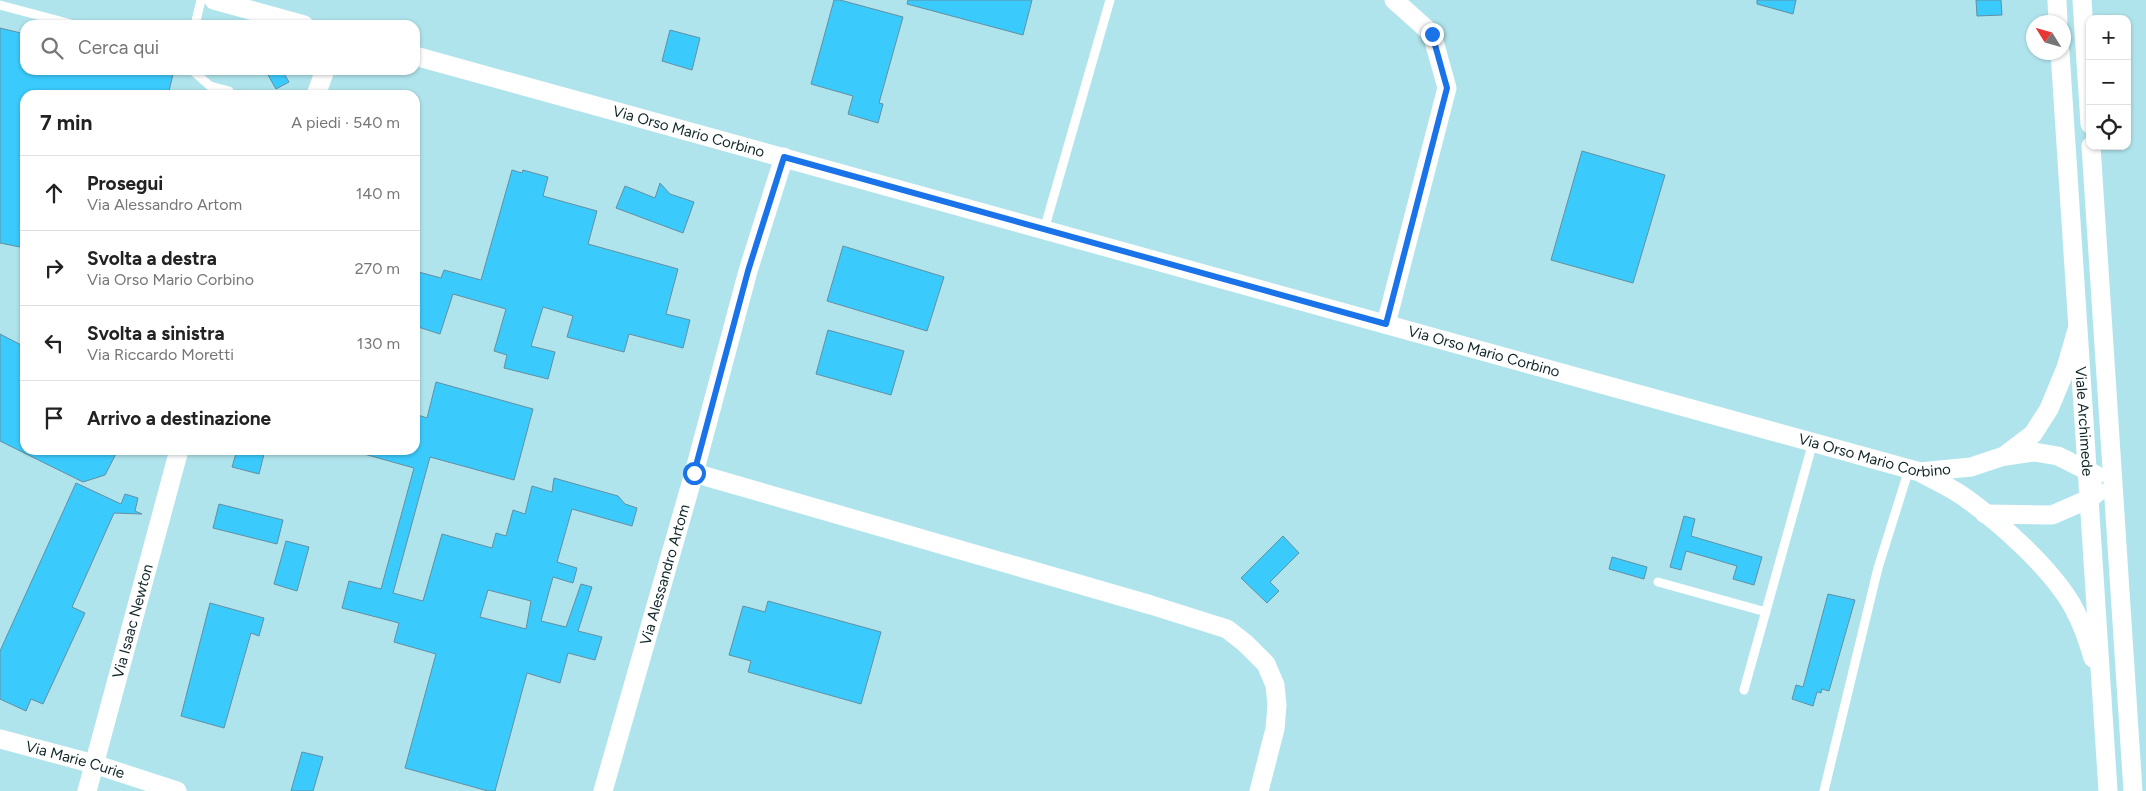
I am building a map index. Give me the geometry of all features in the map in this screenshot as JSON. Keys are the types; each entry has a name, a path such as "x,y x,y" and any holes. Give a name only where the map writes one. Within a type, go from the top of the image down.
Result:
{"street":[{"path":"214,0 286,20"},
{"path":"1386,324 1447,88 1432,34 1394,0"},
{"path":"2057,0 2058,15"},
{"path":"2082,0 2089,105"},
{"name":"Via Orso Mario Corbino","path":"420,57 1914,471 1972,467 2004,456 2033,434 2048,409 2066,368 2077,330"},
{"name":"Viale Archimede","path":"2060,60 2108,791"},
{"path":"318,90 324,75"},
{"name":"Viale Archimede","path":"2091,150 2133,791"},
{"name":"Via Alessandro Artom","path":"603,791 694,473 748,271 784,157"},
{"path":"2004,456 2034,452 2058,456 2087,472 2113,482"},
{"name":"Via Isaac Newton","path":"87,791 178,455"},
{"path":"1914,471 1966,498 2046,570 2071,604 2088,641 2102,690"},
{"path":"694,473 1151,605 1227,629 1266,664 1275,685 1277,705 1275,729 1259,791"},
{"path":"1985,514 2052,515 2089,499 2113,482"},
{"name":"Via Marie Curie","path":"0,739 94,764 177,791"}],"lane":[{"path":"195,20 201,0"},
{"path":"1044,230 1110,0"},
{"path":"0,5 56,20"},
{"path":"198,75 210,86 225,90"},
{"path":"1744,690 1813,442"},
{"path":"1824,791 1878,568 1914,471"},
{"path":"1658,582 1766,612"}],"building":[{"path":"834,0 903,17 879,103 883,104 878,123 848,114 853,96 811,84"},
{"path":"908,0 1032,0 1023,35 907,4"},
{"path":"1757,0 1796,0 1793,14 1757,4"},
{"path":"1976,0 2001,0 2002,15 1977,16"},
{"path":"0,28 20,33 20,75 173,75 169,90 20,90 20,247 0,243"},
{"path":"670,30 700,38 692,70 662,61"},
{"path":"268,75 285,75 289,82 276,89"},
{"path":"1582,151 1665,175 1633,283 1551,260"},
{"path":"512,170 522,173 523,170 548,177 543,196 597,211 588,244 678,269 666,314 690,320 683,348 629,334 624,352 567,337 573,316 543,307 531,346 555,352 548,379 504,368 507,355 494,351 506,309 453,294 440,334 420,328 420,272 441,278 444,270 481,280"},
{"path":"660,183 670,194 694,202 683,233 616,208 625,186 655,198"},
{"path":"843,246 944,277 927,331 827,301"},
{"path":"828,330 904,351 891,395 816,374"},
{"path":"0,334 20,344 20,451 0,441"},
{"path":"436,382 533,409 514,480 430,457 393,593 423,601 442,534 492,548 496,533 506,536 513,510 525,514 532,486 552,492 554,478 618,496 625,504 637,508 632,526 572,509 557,562 577,568 573,583 553,577 541,621 566,627 581,584 592,587 578,631 602,637 595,660 568,653 560,683 527,673 495,791 488,791 405,768 436,654 394,642 399,623 342,608 349,581 381,589 414,468 368,455 420,455 420,416 427,418","holes":["488,590 531,601 526,629 480,617"]},
{"path":"28,455 115,455 105,475 83,482"},
{"path":"236,455 264,455 259,474 232,467"},
{"path":"76,483 121,504 125,494 138,498 135,511 142,514 114,513 72,607 85,613 43,704 31,699 26,711 0,699 0,651"},
{"path":"219,504 283,520 277,544 213,528"},
{"path":"1684,516 1695,519 1691,536 1762,557 1754,585 1733,579 1737,566 1686,551 1681,570 1670,567"},
{"path":"1283,536 1299,553 1270,582 1279,591 1267,603 1241,578"},
{"path":"286,541 309,547 297,591 274,584"},
{"path":"1612,557 1647,567 1644,579 1609,569"},
{"path":"1828,594 1855,600 1829,691 1822,689 1821,693 1817,692 1813,706 1792,699 1796,685 1803,687"},
{"path":"768,601 881,632 861,704 748,672 751,661 729,655 743,606 765,612"},
{"path":"210,603 264,618 259,636 251,633 224,728 181,716"},
{"path":"302,752 323,757 313,791 291,791"}],"route":[{"path":"694,473 748,271 784,157 1386,324 1447,88 1432,34"}]}
